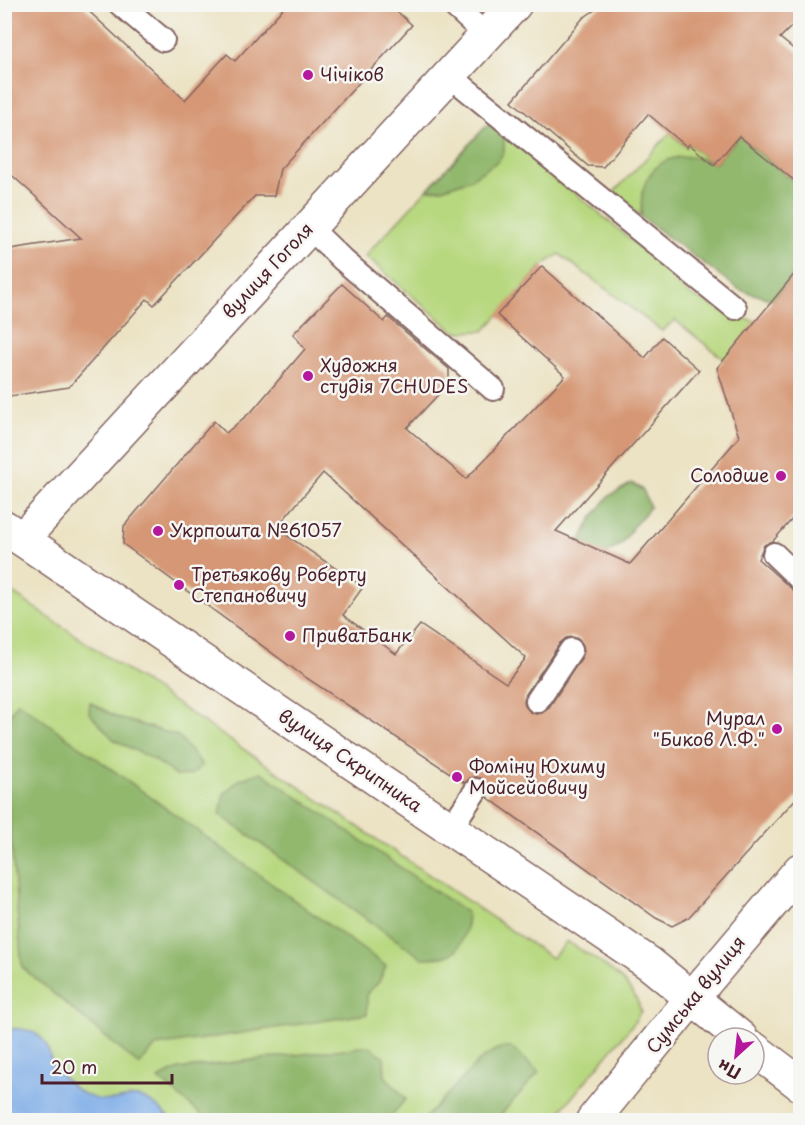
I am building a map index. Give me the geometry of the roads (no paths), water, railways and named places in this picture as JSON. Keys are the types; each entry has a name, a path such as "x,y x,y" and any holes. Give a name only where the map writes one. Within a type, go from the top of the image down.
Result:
{"street":[{"name":"вулиця Гоголя","path":"13,533 309,226 514,4"},
{"name":"вулиця Скрипника","path":"13,533 650,964 726,1026"},
{"name":"Сумська вулиця","path":"593,1120 692,998 801,870"},
{"path":"766,1058 801,1084"}],"lane":[{"path":"120,4 163,40"},
{"path":"452,4 486,34"},
{"path":"449,75 735,308"},
{"path":"309,226 344,260 493,389"},
{"path":"774,554 801,579"},
{"path":"537,701 571,651"},
{"path":"450,829 476,790"}],"water":[{"path":"5,1030 25,1030 39,1036 46,1044 51,1059 60,1073 80,1092 105,1100 143,1098 171,1120 18,1120 5,1112"}],"place":[{"name":"Чічіков","path":"308,75"},
{"name":"Художня студія 7CHUDES","path":"308,376"},
{"name":"Солодше","path":"781,476"},
{"name":"Укрпошта №61057","path":"158,531"},
{"name":"Третьякову Роберту Степановичу","path":"179,585"},
{"name":"ПриватБанк","path":"290,636"},
{"name":"Мурал \"Биков Л.Ф.\"","path":"777,729"},
{"name":"Фоміну Юхиму Мойсейовичу","path":"457,777"}]}
